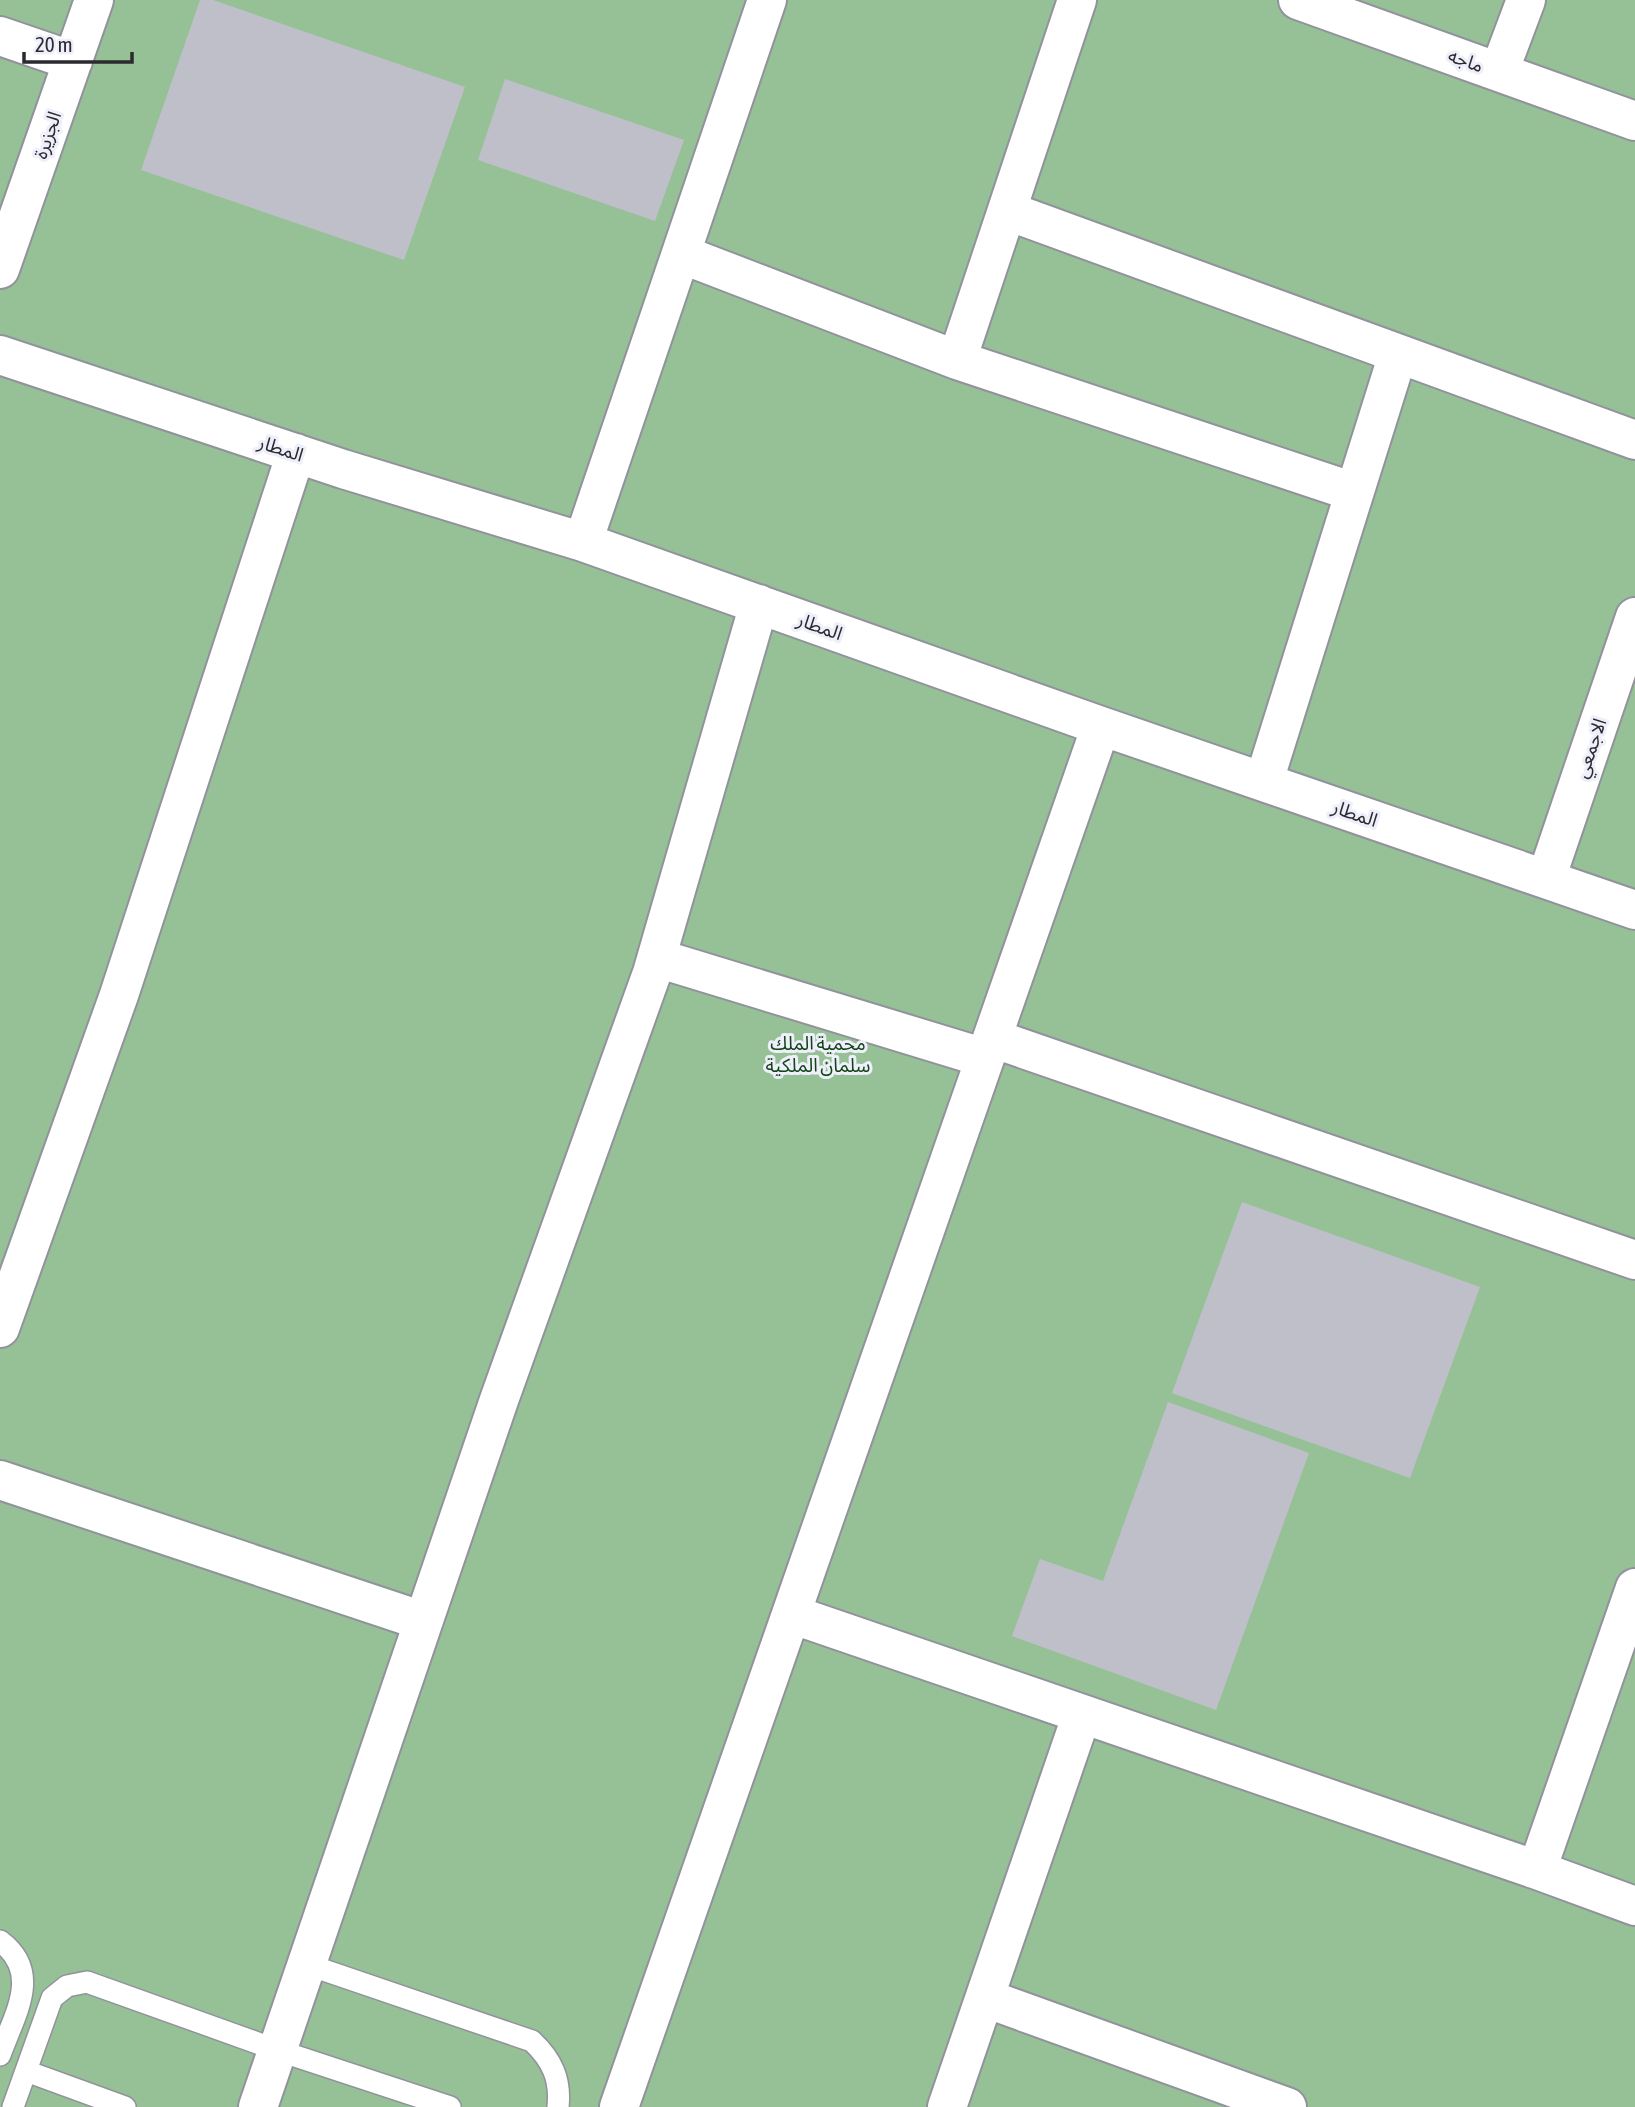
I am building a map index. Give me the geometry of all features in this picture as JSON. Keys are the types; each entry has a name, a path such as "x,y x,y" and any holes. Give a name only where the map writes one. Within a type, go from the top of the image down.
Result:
{"street":[{"name":"الجزيرة","path":"0,269 94,0"},
{"path":"583,542 767,0"},
{"path":"957,360 1077,0"},
{"name":"ماجه","path":"1298,0 1635,121"},
{"path":"1499,72 1526,0"},
{"path":"0,36 73,61"},
{"path":"1007,211 1635,440"},
{"path":"681,254 957,360 1354,492"},
{"path":"1264,781 1398,354"},
{"name":"المطار","path":"0,355 296,453 583,542 1101,726 1635,910"},
{"path":"0,1328 119,995 296,453"},
{"path":"258,2107 423,1621 657,958 759,604"},
{"name":"الاجمعي","path":"1546,879 1635,617"},
{"path":"619,2107 1101,726"},
{"path":"657,958 989,1048 1635,1260"},
{"path":"0,1480 423,1621"},
{"path":"1536,1870 1635,1588"},
{"path":"791,1614 1635,1906"},
{"path":"947,2107 1082,1714"},
{"path":"985,1998 1287,2107"}],"lane":[{"path":"0,1941 18,1958 24,1981 23,1993 0,2055"},
{"path":"306,1964 532,2041 553,2065 559,2086 558,2107"},
{"path":"13,2107 52,1998 59,1991 77,1982 97,1984 277,2050 450,2107"},
{"path":"26,2071 125,2107"}],"green space":[{"name":"محمية الملك سلمان الملكية","path":"0,0 1635,0 1635,2107 0,2107"}],"building":[{"path":"200,0 213,0 465,87 404,260 141,170"},
{"path":"505,79 684,140 655,221 478,160"},
{"path":"1242,1202 1480,1287 1410,1478 1172,1393"},
{"path":"1168,1402 1309,1453 1216,1710 1012,1636 1040,1559 1103,1581"}]}
